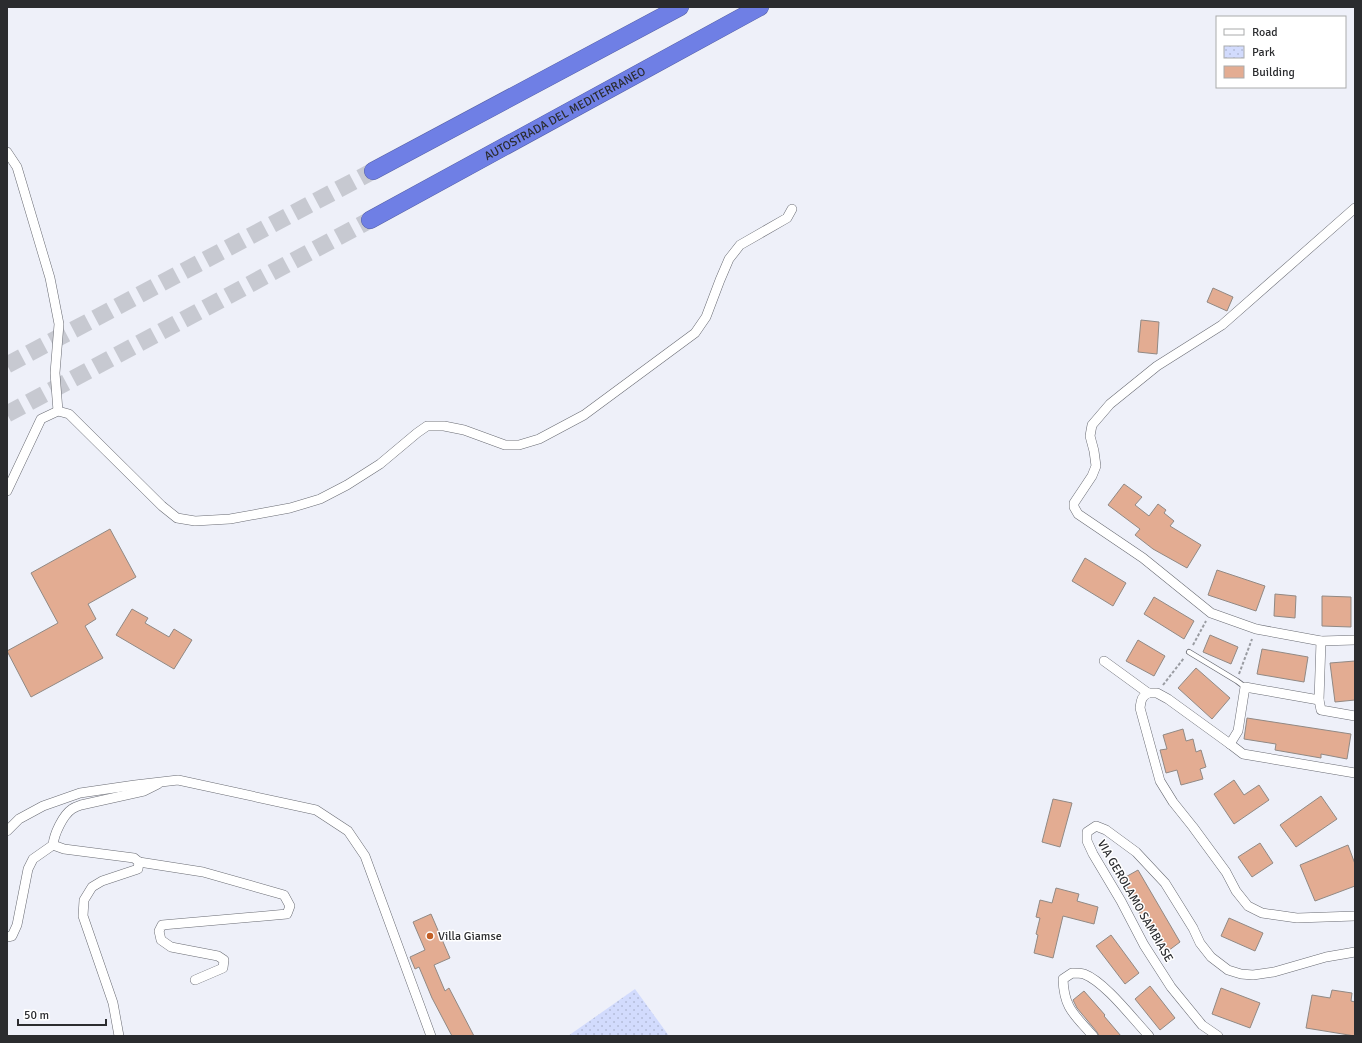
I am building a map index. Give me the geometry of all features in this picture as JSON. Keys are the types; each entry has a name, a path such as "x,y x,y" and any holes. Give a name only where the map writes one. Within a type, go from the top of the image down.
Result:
{"highway":[{"path":"460,125 496,95 660,7"},
{"path":"373,171 680,7"},
{"name":"AUTOSTRADA DEL MEDITERRANEO","path":"370,220 760,7"}],"street":[{"path":"7,152 17,166 50,278 59,324 55,373 58,410"},
{"path":"1355,208 1222,324 1157,366 1110,404 1092,425 1090,436 1096,466 1092,476 1074,502 1074,507 1078,514 1143,558 1211,613 1256,629 1321,641 1355,640"},
{"path":"7,491 41,419 58,410 69,414 176,518 195,521 230,519 290,508 320,498 347,485 380,464 417,433 428,426 444,426 464,430 505,445 519,445 539,439 584,415 695,333 706,317 729,260 740,245 787,218 792,209"},
{"path":"1321,641 1319,700 1321,710 1355,716"},
{"path":"1104,661 1148,693"},
{"path":"1230,744 1238,731 1245,687 1319,700"},
{"path":"1355,773 1244,754 1168,699 1157,693 1148,693 1143,696 1141,701 1140,708 1160,782 1173,802 1226,872 1236,891 1248,906 1262,913 1297,918 1355,916"},
{"path":"7,831 19,819 43,806 80,793 178,780 316,810 348,831 365,856 431,1036"},
{"path":"7,937 12,936 17,924 28,869 34,859 53,845 54,838 61,823 71,809 81,805 144,791 165,781"},
{"name":"VIA GEROLAMO SAMBIASE","path":"1218,1036 1202,1025 1171,987 1144,945 1087,841 1087,832 1096,826 1106,830 1136,852 1166,883 1193,928 1200,943 1211,957 1228,970 1240,974 1253,975 1274,972 1326,957 1355,952"},
{"path":"53,845 64,849 134,858 139,862 203,872 284,895 290,906 287,914 162,925 159,931 161,940 171,948 218,956 224,960 223,968 195,980"},
{"path":"119,1036 112,1004 83,916 84,900 92,888 97,884 138,869 139,862"},
{"path":"1093,1036 1068,1008 1063,993 1063,979 1072,973 1083,974 1096,980 1149,1036"}],"lane":[{"path":"1189,652 1245,687"}],"path":[{"path":"1237,681 1256,629"}],"green space":[{"path":"635,989 669,1036 568,1036"}],"building":[{"path":"1213,288 1233,297 1227,311 1207,302"},
{"path":"1141,320 1159,322 1157,354 1138,352"},
{"path":"1124,484 1142,497 1135,505 1149,516 1158,504 1166,510 1164,513 1174,521 1170,526 1201,545 1187,568 1153,549 1135,535 1140,529 1108,505"},
{"path":"110,529 136,577 88,604 96,619 85,626 103,658 31,697 7,651 58,623 31,573"},
{"path":"1085,558 1126,583 1113,606 1072,581"},
{"path":"1217,570 1265,586 1256,611 1208,595"},
{"path":"1275,594 1296,596 1295,618 1274,616"},
{"path":"1322,596 1351,597 1351,627 1322,626"},
{"path":"1154,597 1194,621 1184,639 1144,614"},
{"path":"132,609 148,618 145,623 169,637 174,629 192,640 174,669 116,635"},
{"path":"1210,635 1238,647 1231,664 1203,652"},
{"path":"1138,640 1165,656 1154,676 1126,661"},
{"path":"1262,649 1308,657 1304,682 1257,674"},
{"path":"1355,661 1355,700 1335,702 1330,663"},
{"path":"1196,668 1230,698 1212,719 1178,688"},
{"path":"1247,718 1351,734 1347,759 1321,754 1321,758 1275,750 1276,744 1244,739"},
{"path":"1183,729 1186,741 1193,739 1196,752 1201,750 1206,767 1200,769 1203,779 1181,785 1177,770 1166,773 1160,750 1167,749 1163,735"},
{"path":"1234,780 1244,795 1259,785 1269,800 1234,824 1214,794"},
{"path":"1321,796 1337,819 1296,847 1280,825"},
{"path":"1053,799 1072,803 1060,847 1042,842"},
{"path":"1260,843 1273,863 1252,877 1238,857"},
{"path":"1348,845 1355,864 1355,886 1315,901 1300,865"},
{"path":"1138,870 1180,942 1164,954 1139,913 1142,911 1122,879"},
{"path":"1056,888 1079,894 1077,901 1098,907 1094,924 1063,916 1053,958 1034,953 1038,935 1036,934 1040,918 1036,917 1040,900 1052,903"},
{"path":"431,914 450,958 434,965 445,991 449,988 474,1036 452,1036 432,998 419,967 415,969 410,957 425,950 413,922"},
{"path":"1229,918 1263,933 1255,951 1221,936"},
{"path":"1111,935 1139,973 1125,984 1096,946"},
{"path":"1150,986 1175,1018 1160,1030 1135,999"},
{"path":"1221,988 1260,1003 1250,1028 1212,1014"},
{"path":"1332,990 1352,993 1351,1001 1355,1002 1355,1036 1306,1028 1312,995 1330,998"},
{"path":"1084,991 1121,1036 1099,1036 1077,1008 1073,1000"}],"tunnel":[{"path":"7,365 373,171"},
{"path":"7,414 370,220"}],"place":[{"name":"Villa Giamse","path":"430,936"}]}
